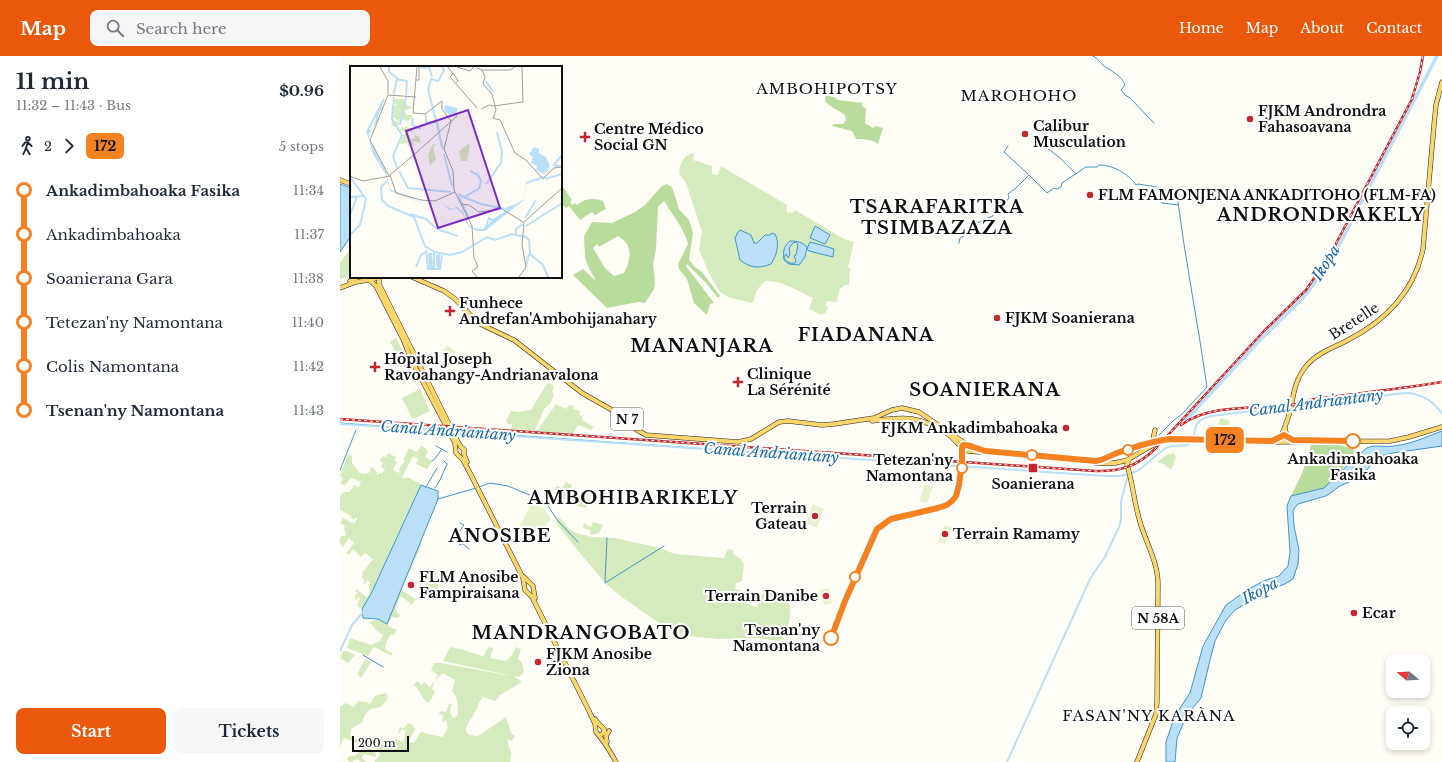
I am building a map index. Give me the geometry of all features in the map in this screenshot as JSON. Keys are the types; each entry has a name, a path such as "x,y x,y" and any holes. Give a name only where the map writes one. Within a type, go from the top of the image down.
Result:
{"main road":[{"name":"Bretelle","path":"1284,437 1296,383 1309,363 1325,352 1364,331 1383,318 1408,290 1412,282 1422,249 1436,105 1442,82"},
{"path":"340,180 350,184"},
{"path":"340,287 356,278"},
{"path":"340,287 368,278 376,286 412,359 449,428 455,435 458,448 456,453 462,455 528,585 533,586 536,601 591,710 598,723 604,728 602,734 617,762"},
{"path":"378,278 379,284 458,448"},
{"name":"N 7","path":"410,278 447,296 474,323 512,341 581,395 620,417 643,436 658,439 740,444 750,442 781,424 790,423 822,428 909,418 928,422 954,439 962,448"},
{"name":"N 7","path":"414,278 449,294 478,323 517,342 582,393 626,418 637,430 646,435 738,442 751,439 779,422 788,421 822,425 834,424 874,418 898,409 911,410 923,414 969,448 986,451 1096,461 1164,439 1272,441 1284,437 1293,440 1386,441 1442,427"},
{"path":"898,409 896,414 899,418"},
{"path":"909,418 913,414 911,410"},
{"name":"N 7","path":"969,448 1104,464 1123,461 1155,444 1175,440 1284,442 1395,441 1442,427"},
{"path":"1150,443 1153,439 1155,430"},
{"path":"1184,433 1189,439"},
{"path":"1284,437 1287,440 1284,442"},
{"path":"962,448 963,445 969,448"},
{"path":"458,448 464,449 462,455"},
{"path":"962,448 965,450 969,448"},
{"path":"1121,452 1120,456 1127,465 1133,452 1131,449"},
{"name":"N 58A","path":"1127,465 1140,524 1156,568 1158,584 1156,714 1137,762"},
{"path":"528,585 525,590 532,597 540,612 595,724 594,730"},
{"path":"527,592 531,592 533,590"},
{"path":"594,730 601,726"},
{"path":"594,730 602,734 617,762"},
{"path":"607,742 606,736 609,731"}],"green space":[{"path":"826,95 836,98 837,100 863,103 862,106 866,109 865,123 873,128 875,126 883,128 878,144 870,140 856,139 852,131 832,126 834,124 843,124 846,120 845,115 825,101"},
{"path":"694,153 693,160 712,166 712,174 718,175 721,166 787,205 787,212 792,213 795,210 844,239 854,242 848,267 850,268 849,285 845,285 839,290 837,302 827,301 825,305 828,307 825,314 823,313 822,315 809,309 813,298 790,286 778,282 765,281 757,290 753,303 730,298 720,292 709,273 699,250 702,232 686,183 679,171 685,157"},
{"path":"666,184 672,187 679,209 689,220 693,233 689,260 702,272 720,296 718,298 706,283 687,264 686,266 714,303 710,304 707,315 694,303 687,279 679,269 678,264 688,244 681,227 664,201 658,207 656,249 653,264 655,283 654,289 645,303 638,302 607,308 573,275 583,269 596,281 585,257 584,236 592,222 612,223 635,212 645,205 661,187","holes":["618,236 629,248 630,253 628,263 624,273 614,276 605,268 593,248 597,244 599,247"]},
{"path":"562,187 572,200 570,202 572,205 575,203 577,205 590,199 596,199 603,201 606,209 595,215 592,212 580,220 569,206 566,208 562,205"},
{"path":"350,249 350,275 340,279 340,263"},
{"path":"396,338 405,356 399,358 390,342"},
{"path":"447,345 456,352 450,360 441,353"},
{"path":"781,374 793,387 787,392 775,380"},
{"path":"548,382 554,386 552,392 554,394 551,402 544,409 535,430 538,430 556,404 566,409 569,405 574,406 573,409 580,411 579,415 583,417 582,420 594,427 591,430 578,425 573,434 511,429 512,424 508,424 506,421 511,411 518,412 531,410"},
{"path":"420,389 430,411 412,418 402,398"},
{"path":"1221,418 1230,421 1227,431 1223,430 1221,437 1213,436"},
{"path":"1311,444 1337,444 1355,450 1342,470 1324,488 1291,496 1305,465"},
{"path":"422,445 428,451 425,457 432,461 427,469 416,464 418,459 413,456 402,477 404,479 407,477 421,484 371,594 362,609 357,606 360,598 358,597 356,601 355,596 358,593 355,591 356,589 367,597 369,594 370,583 368,580 365,584 363,583 364,580 362,577 363,572 373,559 365,553 361,557 353,549 349,555 346,553 354,543 349,538 343,547 340,543 340,538 346,534 344,529 345,526 340,523 343,518 354,524 358,518 357,517 353,520 351,516 340,510 340,497 343,492 350,492 354,485 359,487 361,482 351,478 345,485 340,484 343,478 340,476 348,454 352,456 352,463 360,473 366,474 370,472 371,466 377,472 377,475 380,473 382,474 385,469 381,467 383,463 380,461 383,456 386,457 388,453 396,457 394,460 397,462 393,470 399,473 399,469 405,461 403,460 409,448 417,452"},
{"path":"1174,453 1176,457 1171,470 1164,464 1157,462 1166,455"},
{"path":"566,482 572,485 567,501 562,498 557,506 554,503 559,494 554,489 557,486 562,488"},
{"path":"925,484 933,487 927,503 919,501"},
{"path":"580,493 590,500 586,508 576,506 578,502 576,499"},
{"path":"531,504 545,509 551,520 548,522 542,533 530,528 525,535 519,532 520,525"},
{"name":"Terrain Gateau","path":"813,504 824,509 817,528 806,523"},
{"path":"559,517 569,529 576,533 592,537 614,538 660,548 675,554 724,558 728,549 733,550 734,555 740,558 744,564 742,581 736,583 735,589 742,591 742,602 757,607 761,595 765,592 781,597 790,605 789,620 785,634 779,641 756,638 718,639 687,636 656,621 623,598 605,583 556,523"},
{"path":"593,522 603,525 599,533 590,535 590,530 583,528 584,523 591,527"},
{"name":"Terrain Ramamy","path":"945,525 952,528 945,544 938,541"},
{"path":"422,536 421,546 401,590 416,599 412,605 401,596 396,608 400,615 398,618 392,617 388,624 389,627 397,630 394,635 391,634 386,642 385,649 392,653 392,656 374,647 368,656 347,648 350,638 371,645 380,641 383,635 376,630 370,622 378,619 387,624"},
{"path":"434,570 437,572 436,576 432,575 431,579 439,585 437,591 445,596 443,600 436,597 432,598 423,593 426,586 420,581 424,574 431,575"},
{"name":"Terrain Danibe","path":"829,588 832,603 824,605 820,590"},
{"path":"450,647 483,656 489,647 493,648 490,658 506,661 516,647 521,649 518,659 522,663 524,671 520,677 514,676 522,682 500,695 495,701 483,697 466,729 469,735 478,736 506,717 511,733 515,736 512,741 507,739 511,753 510,762 374,762 380,755 377,748 378,742 383,745 387,745 395,739 403,742 406,731 402,729 398,733 400,727 404,728 408,723 413,725 415,729 408,742 414,743 421,732 442,737 444,735 447,725 446,720 442,722 443,715 439,714 440,711 446,712 449,704 452,704 450,710 452,718 455,718 458,714 457,699 452,691 455,680 443,673 434,681 438,675 431,670 434,663 512,676 443,661"},
{"path":"343,651 347,651 355,655 348,663 340,658"},
{"path":"365,659 371,662 361,678 356,672 358,673"},
{"path":"417,681 422,685 424,682 430,687 434,681 432,689 435,691 428,703 414,685"},
{"path":"386,693 388,698 381,707 370,709 362,722 351,729 350,735 366,744 365,746 344,738 340,747 340,706 345,703 354,707 358,701 367,702 370,704 375,696"},
{"path":"366,747 375,750 376,757 364,754 362,758 366,762 361,762 357,759 349,762 347,759 349,756 356,755"}],"water":[{"path":"340,184 350,188 350,237 340,252"},
{"path":"815,226 830,235 825,244 810,238"},
{"path":"740,230 751,235 754,243 757,243 765,235 770,235 772,233 775,234 777,238 777,249 771,264 762,267 755,267 747,265 740,260 735,238"},
{"path":"790,241 797,242 803,244 807,247 805,257 799,265 789,264 784,260 784,254 784,250","holes":["796,242 798,245 796,255 794,256 796,261 795,263 788,262 784,257 786,254 788,258 789,257 789,248 793,243"]},
{"path":"810,242 834,249 833,257 809,251 807,249"},
{"path":"1442,431 1442,446 1376,457 1363,476 1340,486 1326,496 1298,504 1293,510 1294,526 1299,550 1298,564 1293,579 1285,584 1266,591 1235,610 1226,620 1215,641 1201,698 1187,715 1177,738 1175,762 1166,762 1166,742 1172,724 1190,693 1203,646 1226,605 1250,588 1266,580 1279,576 1288,566 1290,552 1287,506 1291,496 1324,488 1350,463 1358,463 1362,453 1367,448 1373,446 1406,444"},
{"path":"421,485 438,491 438,499 387,624 378,619 363,618 362,609 371,594"}],"waterway":[{"path":"1093,56 1122,79 1125,85 1121,90 1154,123"},
{"name":"Ikopa","path":"1186,420 1261,339 1304,297 1325,269 1343,238 1437,56"},
{"path":"1032,135 1061,159 1076,174"},
{"path":"1008,146 1004,152 1028,174"},
{"path":"959,243 960,238 971,232 968,227 993,216 993,211 1005,203 1009,198 1008,194 1029,175 1047,193 1054,188 1057,189 1061,187 1062,183 1086,167 1097,167 1099,165 1109,166 1119,170 1129,177 1136,185 1157,187 1161,191 1158,199 1162,203 1178,205"},
{"path":"1159,435 1181,415 1207,387 1177,195"},
{"name":"Canal Andriantany","path":"1194,435 1198,422 1211,416 1405,393 1421,396 1435,405 1442,414"},
{"name":"Canal Andriantany","path":"340,423 447,431"},
{"name":"Canal Andriantany","path":"340,424 449,431"},
{"path":"340,470 356,430"},
{"name":"Canal Andriantany","path":"454,431 779,454"},
{"name":"Canal Andriantany","path":"453,432 1108,476 1126,475 1137,471 1166,448 1187,445 1192,442"},
{"path":"436,446 447,452"},
{"path":"432,461 442,449"},
{"path":"444,461 447,464"},
{"path":"435,488 447,464"},
{"path":"426,487 437,468"},
{"path":"1007,762 1091,577 1105,557 1119,527 1121,520 1121,502 1128,475"},
{"name":"Canal Andriantany","path":"479,487 490,483 508,486 539,499 546,503 558,521 578,542"},
{"name":"Canal Andriantany","path":"438,499 476,488"},
{"path":"458,533 464,525 460,523"},
{"path":"455,531 460,534 456,542 461,545 462,543 469,549"},
{"path":"605,582 607,538"},
{"path":"605,583 664,546"},
{"path":"340,651 352,625 364,611"},
{"path":"363,655 383,667"}],"railway":[{"path":"340,419 1095,471 1128,467 1142,459 1156,448 1264,331 1306,290 1330,255 1412,99 1423,56"},
{"path":"1181,425 1193,418 1220,410 1291,405 1315,399 1442,382"}],"bus line":[{"name":"172","path":"831,638 845,601 877,529 883,523 891,519 943,507 952,501 956,496 959,485 962,462 962,446 965,444 979,450 986,451 1096,461 1154,441 1181,438 1272,441 1284,435 1293,440 1353,441"}],"place":[{"name":"FJKM Androndra Fahasoavana","path":"1250,119"},
{"name":"Calibur Musculation","path":"1025,134"},
{"name":"Centre Médico Social GN","path":"585,137"},
{"name":"FLM FAMONJENA ANKADITOHO (FLM-FA)","path":"1090,195"},
{"name":"Funhece Andrefan'Ambohijanahary","path":"450,311"},
{"name":"FJKM Soanierana","path":"997,318"},
{"name":"Hôpital Joseph Ravoahangy-Andrianavalona","path":"375,367"},
{"name":"Clinique La Sérénité","path":"738,382"},
{"name":"FJKM Ankadimbahoaka","path":"1066,428"},
{"name":"Ankadimbahoaka Fasika","path":"1353,441"},
{"name":"Tetezan'ny Namontana","path":"962,468"},
{"name":"Soanierana","path":"1033,468"},
{"name":"Terrain Gateau","path":"815,516"},
{"name":"Terrain Ramamy","path":"945,534"},
{"name":"FLM Anosibe Fampiraisana","path":"411,585"},
{"name":"Terrain Danibe","path":"826,596"},
{"name":"Ecar","path":"1354,613"},
{"name":"Tsenan'ny Namontana","path":"831,638"},
{"name":"FJKM Anosibe Ziona","path":"538,662"}],"district":[{"name":"AMBOHIPOTSY","path":"827,89"},
{"name":"MAROHOHO","path":"1019,96"},
{"name":"ANDRONDRAKELY","path":"1321,215"},
{"name":"TSARAFARITRA TSIMBAZAZA","path":"937,217"},
{"name":"FIADANANA","path":"866,335"},
{"name":"MANANJARA","path":"702,346"},
{"name":"SOANIERANA","path":"985,390"},
{"name":"AMBOHIBARIKELY","path":"633,498"},
{"name":"ANOSIBE","path":"500,536"},
{"name":"MANDRANGOBATO","path":"581,633"},
{"name":"FASAN'NY KARÀNA","path":"1149,716"}]}
